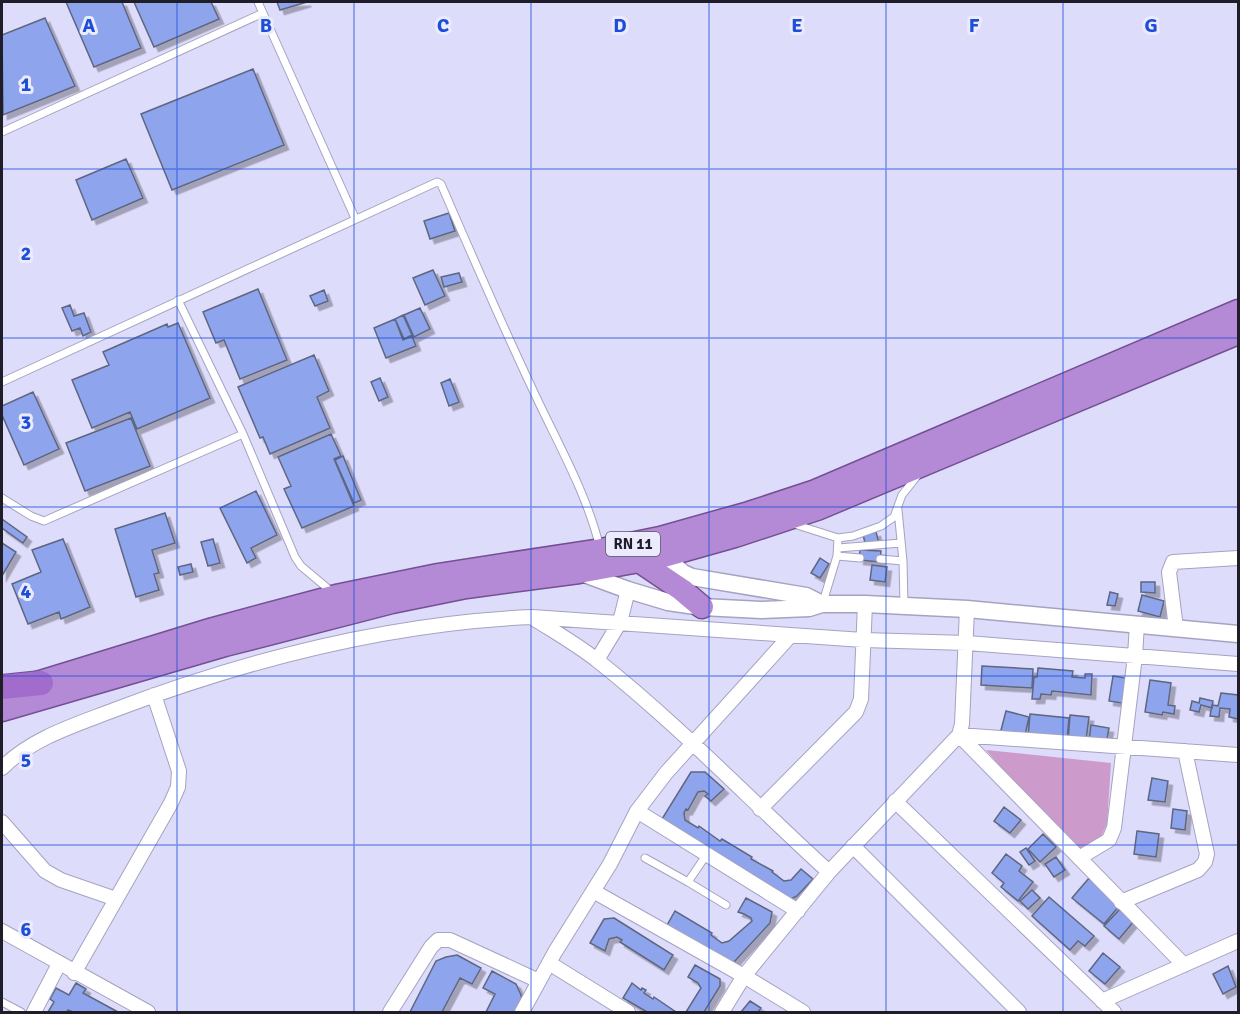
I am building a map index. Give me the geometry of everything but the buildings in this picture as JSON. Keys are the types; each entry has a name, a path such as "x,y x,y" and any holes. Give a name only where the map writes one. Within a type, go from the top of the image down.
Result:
{"highway":[{"name":"RN 11","path":"2,693 213,629 336,596 438,575 601,550 689,531 813,492 1239,311"},
{"name":"RN 11","path":"2,710 225,645 392,602 466,587 579,572 664,556 783,522 1239,333"},
{"path":"639,561 682,590 702,607"},
{"path":"2,725 133,672"},
{"path":"2,687 41,683"}],"street":[{"path":"664,556 680,571 692,577 806,596 822,604"},
{"path":"1176,628 1169,572 1173,562 1239,558"},
{"path":"579,572 668,602 702,607 761,610 809,608 822,604 865,604 967,609 1239,634"},
{"path":"597,660 620,622 628,590"},
{"path":"760,809 856,712 861,699 865,604"},
{"path":"722,1012 744,976 829,872 958,735 962,724 967,609"},
{"path":"532,617 597,660 693,744 829,872"},
{"path":"2,768 14,757 41,740 72,725 154,695 276,659 399,630 493,618 532,617 863,640 967,643 1239,664"},
{"path":"1079,858 1108,840 1114,828 1137,624"},
{"path":"522,1012 549,963 610,864 637,811 666,772 791,635"},
{"path":"74,973 178,787 178,771 154,695"},
{"path":"958,735 1239,755"},
{"path":"958,735 1184,965"},
{"path":"1121,902 1198,870 1205,862 1207,854 1185,751"},
{"path":"895,801 1114,1012"},
{"path":"637,811 798,911"},
{"path":"2,822 45,871 61,880 116,899"},
{"path":"853,846 1019,1012"},
{"path":"593,891 803,1012"},
{"path":"2,931 148,1012"},
{"path":"390,1012 431,947 438,940 450,940 539,981"},
{"path":"1102,1001 1239,941"},
{"path":"549,963 628,1012"},
{"path":"34,1012 59,964"}],"lane":[{"path":"258,2 355,218"},
{"path":"2,132 263,13"},
{"path":"2,382 434,182 441,184 481,277 563,451 595,527 601,550"},
{"path":"178,300 243,434 295,556 301,566 336,596"},
{"path":"2,498 31,516 44,521 243,434"},
{"path":"783,522 838,538 853,536 881,526 894,517 907,487 930,462"},
{"path":"898,510 903,561 904,606"},
{"path":"822,604 838,552 838,538"},
{"path":"838,552 901,543"},
{"path":"838,552 860,558"},
{"path":"880,559 903,561"},
{"path":"688,882 707,854"},
{"path":"645,858 726,905"},
{"path":"2,1002 21,1012"}],"shaded area":[{"path":"986,750 1111,763 1107,824 1101,837 1074,853"}]}
